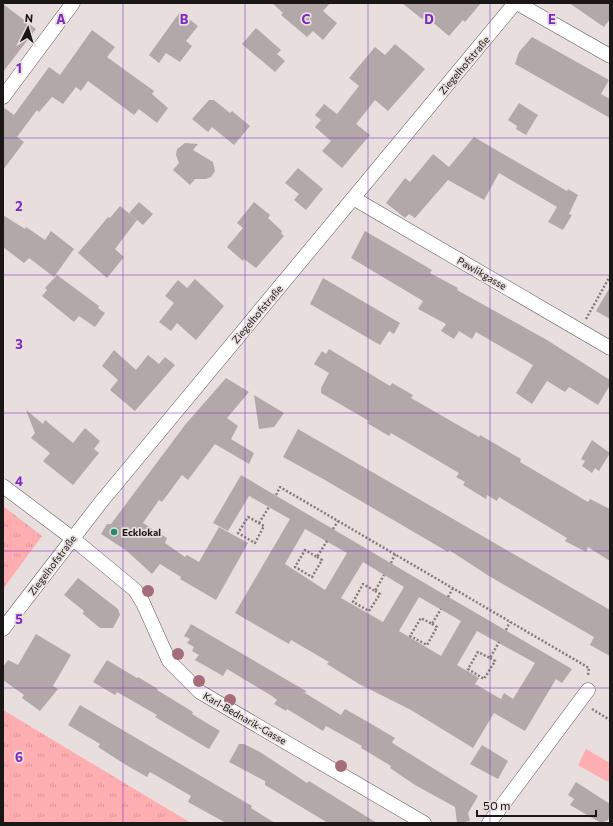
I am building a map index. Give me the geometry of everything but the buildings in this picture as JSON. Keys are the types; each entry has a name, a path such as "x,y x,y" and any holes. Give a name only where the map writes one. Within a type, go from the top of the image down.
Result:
{"street":[{"path":"3,97 73,3"},
{"path":"516,3 610,56"},
{"name":"Ziegelhofstraße","path":"3,628 72,538 516,3"},
{"name":"Pawlikgasse","path":"353,198 610,348"},
{"name":"Karl-Bednarik-Gasse","path":"3,486 72,538 135,590 143,603 169,661 200,692 424,823"},
{"path":"489,823 588,690"}],"path":[{"path":"579,330 610,276"},
{"path":"276,495 280,487 588,668 588,690"},
{"path":"259,523 269,507"},
{"path":"248,517 259,523 264,526 254,543 238,534 248,517"},
{"path":"333,529 338,521"},
{"path":"317,557 327,541"},
{"path":"305,550 317,557 322,560 312,577 295,567 305,550"},
{"path":"391,563 395,554"},
{"path":"374,591 384,575"},
{"path":"363,584 374,591 380,594 369,611 353,602 363,584"},
{"path":"448,597 453,588"},
{"path":"432,624 441,609"},
{"path":"420,618 432,624 437,627 427,645 410,636 420,618"},
{"path":"506,630 510,622"},
{"path":"490,658 499,642"},
{"path":"478,652 490,658 495,661 484,679 468,669 478,652"},
{"path":"579,702 610,720"}],"green space":[{"path":"3,506 42,536 3,589"},
{"path":"3,710 191,823 3,823"},
{"path":"586,749 610,763 610,778 608,782 578,765"}],"place":[{"name":"Ecklokal","path":"114,532"}]}
